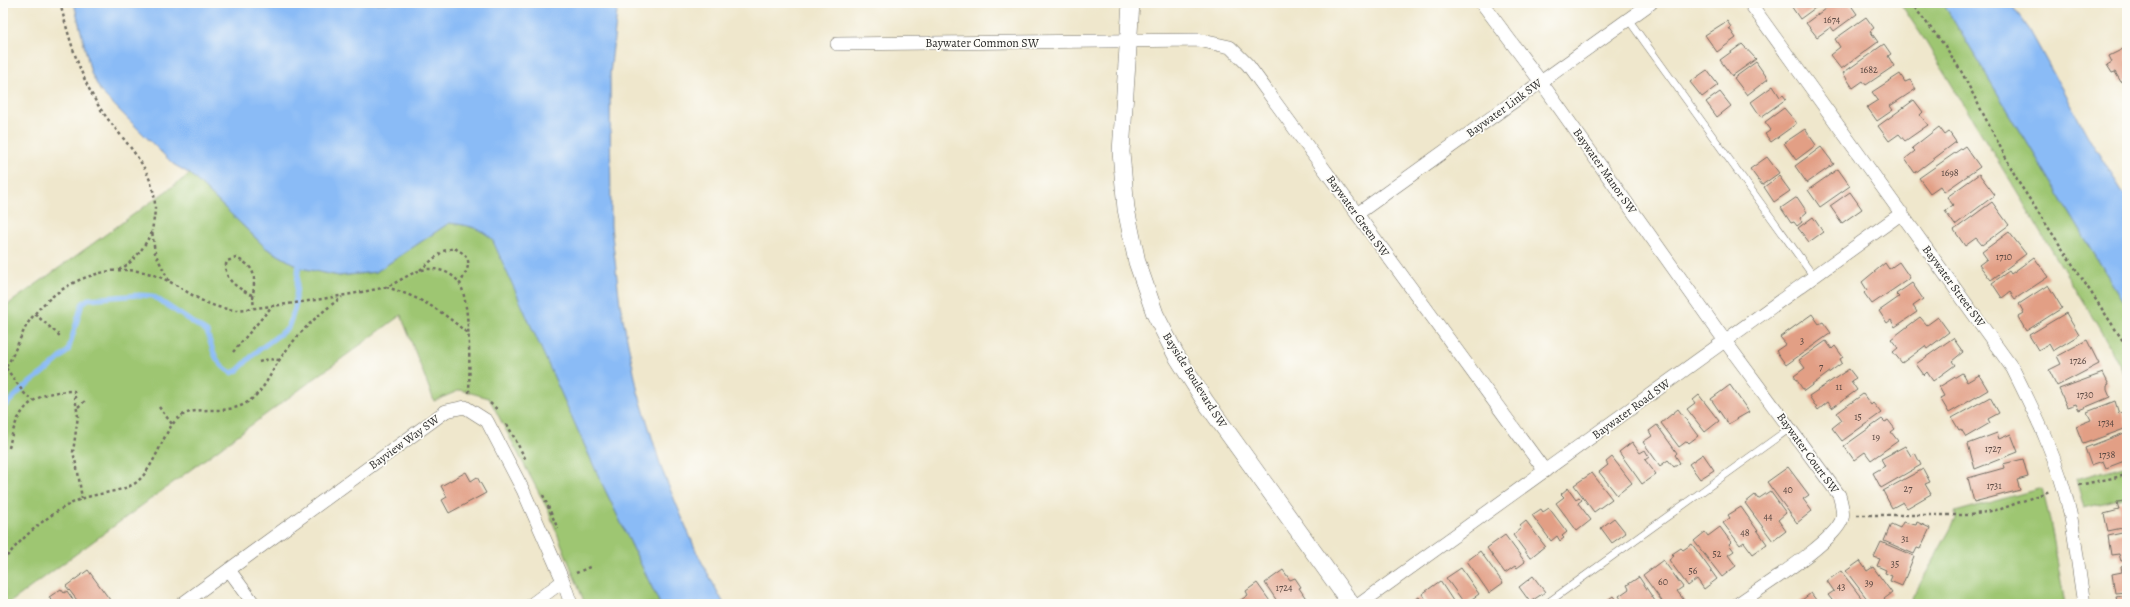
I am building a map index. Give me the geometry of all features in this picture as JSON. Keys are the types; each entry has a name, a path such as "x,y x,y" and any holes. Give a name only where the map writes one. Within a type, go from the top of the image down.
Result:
{"street":[{"name":"Bayside Boulevard SW","path":"1131,3 1127,42 1121,152 1126,209 1137,262 1155,314 1176,355 1205,402 1351,604"},
{"name":"Baywater Manor SW","path":"1482,3 1541,82 1725,341"},
{"name":"Baywater Link SW","path":"1357,214 1651,3"},
{"name":"Baywater Street SW","path":"1750,3 2013,369 2036,413 2054,458 2070,513 2084,604"},
{"name":"Baywater Green SW","path":"1127,42 1198,40 1230,47 1248,65 1545,471"},
{"name":"Baywater Common SW","path":"837,44 1127,42"},
{"name":"Baywater Road SW","path":"1360,604 1902,213"},
{"name":"Baywater Court SW","path":"1725,341 1839,494 1842,515"},
{"name":"Bayview Way SW","path":"182,604 446,411 465,407"},
{"path":"465,407 487,421 523,490 563,582 570,604"},
{"path":"1738,604 1824,542 1834,531 1842,515"},
{"path":"229,570 254,604"},
{"path":"532,604 563,582"}],"lane":[{"path":"1628,20 1814,277"},
{"path":"1546,604 1790,428"}],"path":[{"path":"60,3 66,28 88,85 99,106 144,167 153,192 155,206 152,231 155,253 169,282"},
{"path":"1911,3 1961,71 2019,183 2127,348"},
{"path":"117,271 137,256 145,246 152,231"},
{"path":"3,371 6,368 15,347 35,314 62,289 85,277 117,271 140,272 156,276 204,303 222,309 254,308 343,296 385,287 419,270 443,250 454,248 465,253 469,260 460,284"},
{"path":"252,295 228,278 224,268 227,260 236,258 247,263 253,271 256,282 252,295 254,308"},
{"path":"419,270 433,268 447,272 460,284 464,298 470,363 468,395 465,407"},
{"path":"385,287 409,294 432,305 468,334"},
{"path":"3,561 10,552 47,519 82,499 126,487 137,482 147,471 156,457 172,424 182,416 194,412 226,411 238,408 253,398 269,380 279,360 299,333 318,314 343,296"},
{"path":"233,352 273,305"},
{"path":"35,314 61,337"},
{"path":"259,362 269,359 279,360"},
{"path":"6,368 15,382 32,400"},
{"path":"9,448 12,433 18,418 32,400 56,391 74,391 78,407 77,428 73,452 82,499"},
{"path":"78,407 85,401"},
{"path":"159,407 172,424"},
{"path":"1842,515 1972,515 2001,509 2046,492 2127,476"},
{"path":"576,573 592,566"}],"green space":[{"path":"1900,3 1943,3 2127,308 2127,379 2099,328 1924,39"},
{"path":"190,174 266,248 301,268 339,276 376,272 449,223 472,227 493,239 597,473 660,604 585,604 548,510 489,398 460,390 434,401 401,315 8,604 3,604 3,308"},
{"path":"2127,465 2127,497 2084,508 2076,479"},
{"path":"2042,488 2050,520 2065,604 1909,604 1956,519 1955,512"}],"water":[{"path":"74,3 618,3 610,74 611,226 620,304 638,392 662,470 697,553 724,604 660,604 597,473 492,239 472,227 449,223 376,272 339,276 301,268 266,248 190,174 173,164 101,92 91,73"},
{"path":"1943,3 2010,3 2029,29 2090,140 2127,199 2127,308"}],"building":[{"path":"1789,3 1822,3 1800,19"},
{"path":"1833,3 1851,3 1850,4 1857,14 1834,31 1831,27 1817,37 1806,23"},
{"path":"1866,17 1874,28 1870,31 1878,42 1841,69 1830,55 1840,47 1835,39"},
{"path":"1727,21 1731,27 1729,28 1736,38 1717,52 1705,35"},
{"path":"1742,44 1756,59 1732,76 1720,60"},
{"path":"1884,44 1891,54 1888,56 1894,66 1866,85 1863,81 1853,88 1843,73"},
{"path":"2127,47 2127,79 2121,82 2115,72 2112,73 2107,65 2112,62 2109,56"},
{"path":"1756,62 1768,79 1747,95 1734,78"},
{"path":"1707,70 1718,85 1702,97 1690,82"},
{"path":"1900,74 1905,82 1910,80 1916,89 1890,106 1893,110 1877,121 1867,107 1878,100 1872,92"},
{"path":"1773,86 1780,97 1783,95 1786,99 1761,117 1751,102"},
{"path":"1720,92 1731,106 1717,117 1706,102"},
{"path":"1914,100 1923,112 1920,115 1928,125 1905,141 1899,134 1889,141 1878,126"},
{"path":"1784,108 1796,124 1771,142 1765,134 1771,130 1765,122"},
{"path":"1939,127 1945,135 1949,132 1956,142 1915,173 1905,159 1915,151 1912,148"},
{"path":"1805,129 1816,145 1796,160 1784,143"},
{"path":"1965,146 1980,167 1944,192 1940,186 1930,193 1919,178"},
{"path":"1821,147 1834,164 1807,183 1795,166"},
{"path":"1767,157 1779,173 1762,185 1750,169"},
{"path":"1838,169 1850,186 1820,207 1808,190"},
{"path":"1979,174 1995,195 1955,225 1945,211 1953,205 1947,197"},
{"path":"1779,176 1790,191 1774,202 1764,187"},
{"path":"1850,192 1862,209 1842,223 1830,206"},
{"path":"1797,197 1807,212 1800,218 1802,222 1797,226 1794,222 1791,223 1781,208"},
{"path":"1992,202 2009,225 1982,245 1976,238 1965,246 1954,230"},
{"path":"1813,217 1823,232 1809,242 1798,228"},
{"path":"2009,232 2026,254 1991,280 1979,265 1987,259 1982,252"},
{"path":"2034,257 2048,277 2015,299 2010,292 2002,298 1992,283 2009,271 2011,274"},
{"path":"1899,262 1910,278 1872,304 1864,293 1867,290 1862,282 1885,263 1889,269"},
{"path":"1912,283 1923,299 1913,306 1917,312 1895,327 1891,320 1887,323 1879,311 1899,297 1896,294"},
{"path":"2048,285 2062,308 2026,331 2018,317 2024,313 2019,304"},
{"path":"2066,313 2079,335 2053,351 2049,344 2038,350 2029,335"},
{"path":"1812,314 1819,324 1823,322 1831,333 1786,365 1776,351 1786,344 1780,337"},
{"path":"1920,317 1927,325 1938,317 1949,332 1927,349 1925,346 1902,363 1893,352 1898,348 1891,339"},
{"path":"1953,338 1963,352 1952,361 1955,365 1933,381 1927,372 1924,375 1916,364"},
{"path":"2087,340 2099,364 2057,386 2049,370 2061,364 2057,356"},
{"path":"1826,341 1832,349 1835,346 1843,357 1840,359 1842,363 1804,391 1794,376 1805,368 1799,360"},
{"path":"1849,369 1856,378 1851,381 1857,390 1832,408 1828,402 1818,410 1809,396"},
{"path":"1962,373 1967,382 1979,375 1988,390 1949,413 1940,398 1944,396 1939,387"},
{"path":"2103,373 2109,385 2107,386 2107,390 2110,397 2079,410 2076,404 2067,407 2059,389"},
{"path":"1730,385 1749,412 1728,424 1711,399"},
{"path":"1863,394 1871,405 1873,403 1881,413 1842,441 1832,428 1842,420 1837,413"},
{"path":"1699,395 1719,421 1705,432 1687,409 1695,403 1693,400"},
{"path":"1990,397 1999,413 1988,419 1990,423 1966,437 1961,429 1959,430 1952,418"},
{"path":"2115,401 2119,414 2123,412 2127,428 2083,444 2076,426 2091,420 2087,412"},
{"path":"1678,409 1698,436 1689,443 1687,441 1679,447 1661,423"},
{"path":"1882,419 1885,422 1888,420 1895,429 1891,432 1898,441 1871,460 1865,452 1854,460 1844,446"},
{"path":"1657,425 1677,453 1675,455 1680,463 1674,467 1668,460 1660,466 1643,442 1652,436 1649,431"},
{"path":"2127,432 2127,460 2106,468 2103,461 2091,465 2085,448"},
{"path":"1997,433 1999,439 2011,434 2018,452 1975,469 1968,444"},
{"path":"1632,442 1640,453 1645,450 1649,457 1645,460 1656,474 1642,484 1619,452"},
{"path":"1905,446 1911,456 1915,453 1921,465 1881,488 1873,473 1885,466 1881,459"},
{"path":"1703,454 1714,470 1700,479 1689,464"},
{"path":"1612,457 1632,483 1617,495 1599,472 1608,465 1606,462"},
{"path":"2023,459 2028,477 2017,480 2020,490 1974,502 1968,478 2004,468 2003,464"},
{"path":"1788,467 1809,495 1803,499 1812,511 1797,523 1767,482"},
{"path":"1923,469 1930,482 1925,484 1931,494 1907,508 1903,502 1892,508 1883,491"},
{"path":"466,472 471,481 477,477 486,493 449,513 442,500 447,497 441,486"},
{"path":"1592,473 1612,499 1594,512 1574,485"},
{"path":"1568,488 1576,499 1579,497 1582,500 1578,503 1591,520 1577,531 1556,503 1564,497 1561,494"},
{"path":"1770,491 1786,513 1778,520 1786,531 1773,541 1745,503 1755,495 1758,499"},
{"path":"2124,501 2124,503 2127,502 2127,527 2108,531 2104,514 2119,510 2117,502"},
{"path":"1741,507 1767,544 1753,554 1744,542 1740,545 1723,523 1730,518 1728,515"},
{"path":"1549,508 1567,532 1562,536 1564,538 1560,541 1557,536 1551,541 1532,515 1541,509 1543,512"},
{"path":"1614,518 1626,533 1612,543 1601,528"},
{"path":"1526,521 1545,546 1530,558 1513,535"},
{"path":"1903,522 1916,525 1917,522 1930,528 1920,549 1917,548 1914,554 1884,541 1891,524 1900,528"},
{"path":"1720,527 1731,542 1729,544 1734,551 1728,555 1736,566 1722,577 1694,541 1705,532 1708,536"},
{"path":"2127,532 2127,560 2121,561 2119,554 2111,555 2108,536"},
{"path":"1505,535 1525,562 1517,568 1515,566 1505,573 1487,548"},
{"path":"1881,542 1914,556 1902,586 1890,581 1892,576 1885,573 1886,570 1877,566 1880,559 1874,557"},
{"path":"1692,544 1717,579 1704,589 1697,579 1688,586 1669,560 1674,556 1672,554 1681,548 1683,550"},
{"path":"1480,551 1503,583 1489,593 1467,561"},
{"path":"1663,560 1683,587 1677,591 1686,603 1664,604 1643,575"},
{"path":"1860,561 1867,571 1873,567 1892,593 1884,599 1885,601 1881,604 1871,604 1846,571"},
{"path":"2127,563 2127,592 2115,593 2112,574 2122,572 2121,566"},
{"path":"1461,568 1479,594 1465,604 1446,578"},
{"path":"88,570 113,604 80,604 66,586"},
{"path":"1283,570 1290,580 1295,578 1301,587 1299,588 1307,600 1301,604 1279,604 1265,583"},
{"path":"1841,571 1866,604 1835,604 1828,595 1834,591 1827,581"},
{"path":"1533,576 1545,592 1530,602 1519,587"},
{"path":"1639,577 1657,604 1624,604 1619,596 1629,589 1627,585"},
{"path":"1440,581 1455,604 1429,604 1422,594"},
{"path":"1257,583 1272,604 1240,604 1238,602 1248,595 1246,591"},
{"path":"61,589 64,593 67,591 76,604 49,604 52,602 49,597"},
{"path":"1811,593 1819,604 1797,604"},
{"path":"2127,595 2127,604 2118,604 2116,597"},
{"path":"1613,596 1619,604 1602,604"},
{"path":"1419,597 1424,604 1413,604 1411,602"}],"waterway":[{"path":"3,408 24,387 68,351 82,304 88,299 140,295 153,296 207,332 215,356 221,365 232,373 238,370 256,352 288,328 295,308 299,261"}]}
